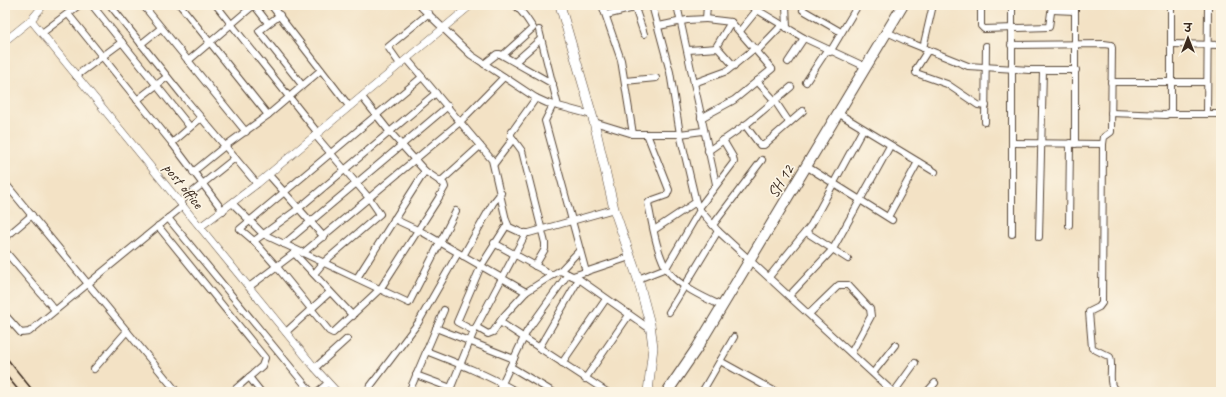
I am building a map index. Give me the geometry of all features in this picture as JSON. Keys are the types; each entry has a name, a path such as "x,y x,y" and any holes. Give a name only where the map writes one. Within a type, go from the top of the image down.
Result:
{"highway":[{"name":"SH 12","path":"748,258 838,113 897,5"},
{"name":"SH 12","path":"667,392 698,348 720,305 748,258 863,66 887,32 903,5"}],"main road":[{"path":"560,5 593,119 614,209 638,279 650,329 653,347 648,392"}],"street":[{"path":"42,33 79,5"},
{"path":"92,5 190,127"},
{"path":"110,5 167,77 257,184"},
{"path":"143,5 246,132"},
{"path":"180,5 268,115"},
{"path":"216,5 290,96 330,154 369,198 380,214 324,262 314,274"},
{"path":"188,62 254,5 268,23"},
{"path":"271,5 349,106"},
{"path":"419,5 429,13 464,49 536,98 633,134 680,134 703,131"},
{"path":"200,227 233,204 269,175 349,106 362,97 471,5"},
{"path":"503,55 533,28 526,15 515,5"},
{"path":"602,5 620,55 633,134"},
{"path":"606,16 634,6 646,5"},
{"path":"652,5 670,72 680,134 699,207 718,231 893,392 915,363"},
{"path":"677,5 682,21 703,131 716,184"},
{"path":"706,19 707,5"},
{"path":"749,5 759,8 784,26 828,51 863,66"},
{"path":"694,83 722,73 756,50 784,26 786,5"},
{"path":"806,82 842,32 858,5"},
{"path":"933,5 926,49 916,69 916,73 944,83 978,105 986,106"},
{"path":"981,5 982,28 1049,27 1052,8 1075,8 1076,70 1069,225"},
{"path":"1012,5 1012,234"},
{"path":"1169,114 1171,110 1171,5"},
{"path":"1207,114 1208,5"},
{"path":"5,41 31,20 43,6"},
{"path":"634,6 644,34"},
{"path":"740,31 759,8"},
{"path":"803,10 842,32"},
{"path":"400,64 388,50 388,47 429,13"},
{"path":"68,14 172,143 201,184 223,211"},
{"path":"280,15 259,30 302,85"},
{"path":"658,26 682,21 706,19 731,22 772,69 734,100 701,118"},
{"name":"post office","path":"31,20 315,368 337,392"},
{"path":"716,47 731,22"},
{"path":"141,44 161,28"},
{"path":"539,30 553,84 556,105 545,121 571,222 586,272"},
{"path":"887,32 968,66 1012,69 1076,70"},
{"path":"788,62 804,38"},
{"path":"515,62 541,39"},
{"path":"76,76 122,42"},
{"path":"1171,44 1221,45"},
{"path":"1011,45 1111,45 1111,132 1104,137 1103,144 1102,302 1099,307 1089,311 1089,313 1092,348 1110,356 1112,386 1115,391 1120,392"},
{"path":"985,122 987,67 986,46"},
{"path":"688,50 716,47 721,50 734,66"},
{"path":"484,64 497,54 503,55 553,84"},
{"path":"407,59 490,156 494,164 507,225 513,229 526,233 571,222 614,209"},
{"path":"193,172 225,146 268,115 321,70"},
{"path":"1039,237 1044,70"},
{"path":"137,100 167,77"},
{"path":"362,97 376,116 388,131 425,171 445,187 381,288 353,316 331,333 277,267 254,241 240,229 284,193 330,154 376,116 422,77"},
{"path":"249,287 298,252 324,237 460,122 504,77"},
{"path":"625,81 656,78"},
{"path":"757,82 790,122"},
{"path":"1111,82 1207,82"},
{"path":"708,150 745,125 791,87"},
{"path":"254,241 298,209 388,131 436,93"},
{"path":"535,266 545,249 542,229 522,151 511,136 511,130 536,98"},
{"path":"284,244 448,106"},
{"path":"745,125 762,146 804,111"},
{"path":"838,113 935,172"},
{"path":"1111,113 1221,114"},
{"path":"172,143 201,118"},
{"path":"769,277 806,232 834,184 863,129"},
{"path":"647,134 669,192 666,195 648,203 661,256 666,268 684,285 720,305"},
{"path":"494,164 513,139"},
{"path":"638,279 666,268 699,207 734,162 733,157 723,140"},
{"path":"1013,143 1103,144"},
{"path":"440,182 480,146"},
{"path":"789,296 833,250 890,146"},
{"path":"5,315 18,331 25,333 168,218 201,184 235,158"},
{"path":"713,225 762,160"},
{"path":"806,166 860,201 890,218 918,162"},
{"path":"357,278 425,171"},
{"path":"269,175 324,237"},
{"path":"5,182 177,392"},
{"path":"366,392 414,329 500,193"},
{"path":"233,204 263,234 298,252 324,262 409,302 456,211"},
{"path":"654,230 699,207"},
{"path":"5,238 32,215"},
{"path":"168,218 312,392"},
{"path":"394,219 418,230 526,292"},
{"path":"507,225 494,243 481,266 457,322 486,333 490,333 526,292 560,270 580,250"},
{"path":"158,226 263,354 265,361 264,364 232,392"},
{"path":"668,312 718,231"},
{"path":"806,232 848,259"},
{"path":"416,375 450,390 475,329 526,233"},
{"path":"494,243 552,275"},
{"path":"5,251 55,310"},
{"path":"298,252 314,274 353,316"},
{"path":"498,392 524,338 573,276 630,257"},
{"path":"560,270 573,276 650,329"},
{"path":"538,348 573,276"},
{"path":"809,314 839,285 848,285 870,309 871,316 851,353"},
{"path":"286,332 330,292"},
{"path":"562,363 606,299"},
{"path":"409,392 444,310"},
{"path":"585,379 629,315"},
{"path":"500,322 607,392"},
{"path":"436,328 514,359"},
{"path":"94,369 128,331"},
{"path":"702,392 734,337"},
{"path":"315,368 347,339"},
{"path":"873,373 895,345"},
{"path":"426,351 460,364 502,383 517,392"},
{"path":"720,361 776,392"},
{"path":"511,367 553,392"},
{"path":"249,377 261,392"},
{"path":"317,392 328,383"},
{"path":"927,392 935,383"}],"railway":[{"path":"5,356 34,392"},
{"path":"5,374 20,392"}]}
